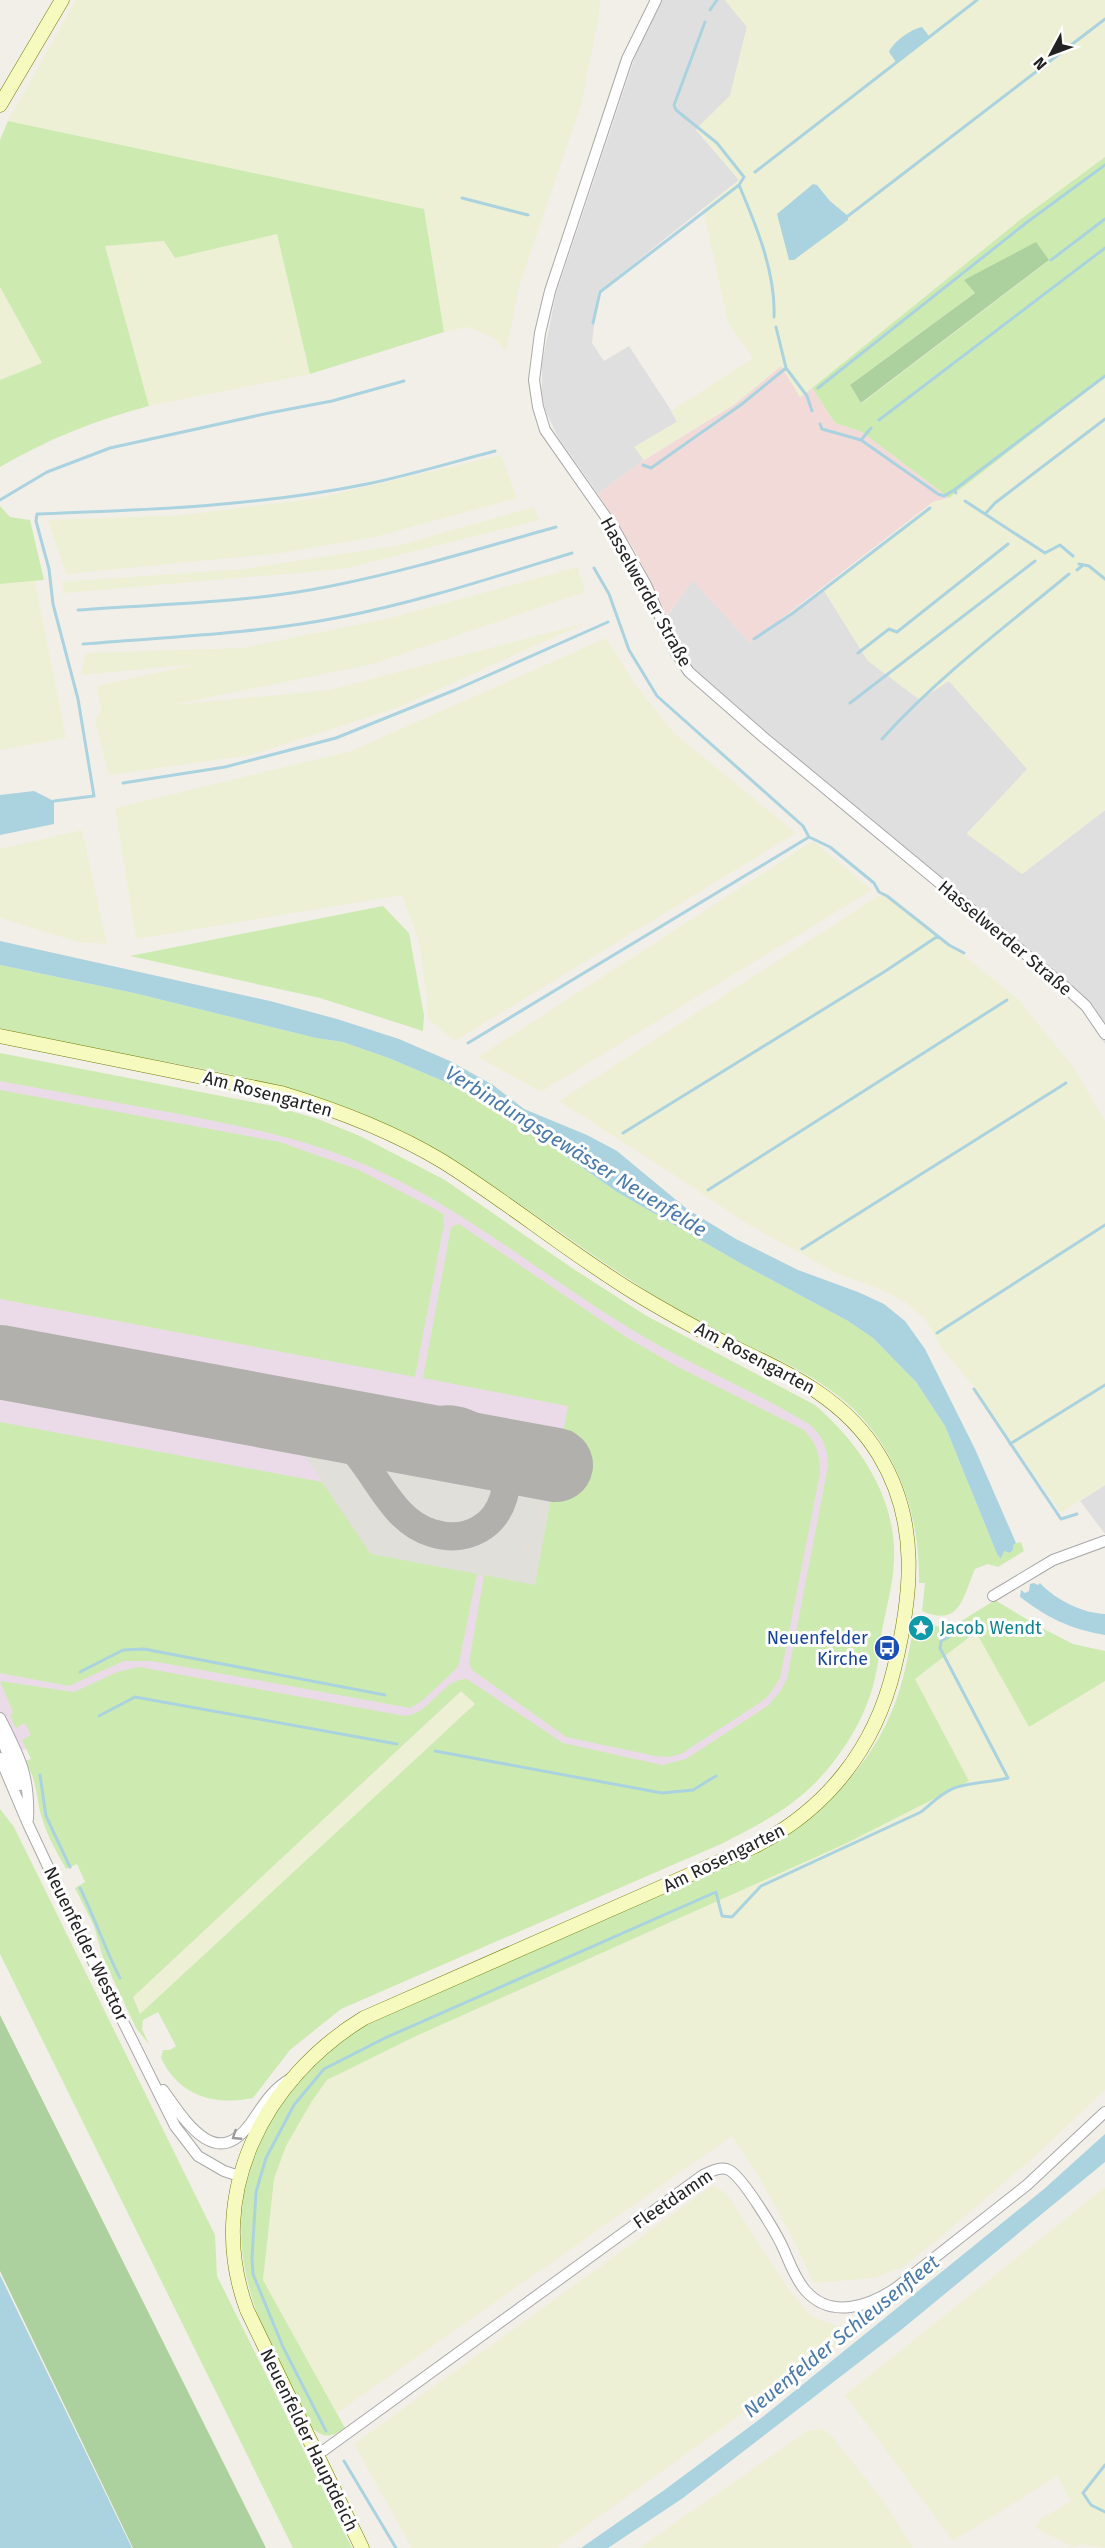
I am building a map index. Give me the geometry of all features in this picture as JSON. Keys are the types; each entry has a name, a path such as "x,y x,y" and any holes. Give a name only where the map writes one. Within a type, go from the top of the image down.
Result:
{"main road":[{"path":"0,105 62,0"},
{"name":"Am Rosengarten","path":"0,1036 281,1093 336,1111 414,1146 470,1179 633,1292 824,1394 868,1439 887,1469 900,1502 908,1536 910,1585 891,1685 878,1720 858,1756 845,1775 822,1800 794,1824 755,1846 364,2018 328,2042 290,2079 254,2139 239,2176 233,2223 234,2261 242,2296 257,2331"},
{"name":"Neuenfelder Hauptdeich","path":"257,2331 362,2548"}],"street":[{"name":"Hasselwerder Straße","path":"656,0 627,59 550,291 540,333 534,380 538,407 545,430 615,530 646,585 676,654 689,672 770,743 1064,986 1086,1006 1105,1034"},
{"path":"993,1596 1053,1560 1105,1541"},
{"name":"Neuenfelder Westtor","path":"0,1718 23,1764 29,1794 28,1824"},
{"name":"Neuenfelder Westtor","path":"0,1735 18,1774 28,1824"},
{"name":"Neuenfelder Westtor","path":"0,1758 28,1824 171,2117 189,2147 207,2162 239,2176"},
{"name":"Neuenfelder Westtor","path":"0,1774 28,1824"},
{"name":"Neuenfelder Westtor","path":"144,2063 196,2134 223,2143 238,2137 274,2090 290,2079"},
{"name":"Fleetdamm","path":"316,2456 557,2279 703,2175 719,2168 729,2170 738,2177 768,2222 794,2274 806,2292 824,2304 849,2309 874,2302 897,2288 1027,2185 1105,2112"}],"shaded area":[{"path":"662,0 725,0 747,27 730,96 696,130 739,180 598,292 592,343 604,361 629,346 678,421 635,447 644,460 598,494 558,437 545,410 542,363 556,294 641,39"},
{"path":"782,365 800,397 812,388 835,423 862,432 949,498 933,502 750,643 693,581 667,615 634,549 598,494 644,460 735,404"},
{"path":"693,580 750,643 823,589 868,661 949,681 1028,769 967,833 1022,874 1105,810 1105,1044 1082,1011 1055,983 858,824 703,691 659,627"},
{"path":"0,1075 266,1125 353,1152 794,1404 837,1452 791,1690 680,1770 415,1726 42,1741 0,1761"},
{"path":"302,1452 551,1500 535,1586 371,1555"},
{"path":"1105,1485 1105,1534 1080,1501"}],"green space":[{"path":"76,0 600,0 581,105 520,284 506,351 494,338 467,327 444,332 424,209 8,121"},
{"path":"725,0 1105,0 1105,157 1021,219 800,397 781,366 735,404 644,460 634,447 677,422 671,411 753,358 728,322 703,209 739,180 696,129 730,96 747,27"},
{"path":"8,121 424,209 444,332 310,374 277,234 175,258 164,241 105,246 149,406 73,431 0,467 0,380 42,363 0,287 0,140"},
{"path":"1105,157 1105,377 949,498 862,432 835,423 812,388 1021,219","holes":["1048,261 862,403 850,385 975,293 965,280"]},
{"path":"277,233 310,374 149,406 105,246 164,241 176,258"},
{"path":"1036,242 1049,260 861,403 850,385 975,293 964,280"},
{"path":"0,287 42,363 0,380"},
{"path":"1105,377 1105,810 1022,874 967,834 1027,769 949,681 920,700 868,661 823,589 933,502 949,498"},
{"path":"501,455 517,498 375,537 282,553 66,574 48,520 184,515 318,498"},
{"path":"0,506 10,517 30,520 44,580 0,584"},
{"path":"534,507 539,520 343,569 64,593 62,582 243,569 396,546"},
{"path":"578,567 585,592 373,664 172,705 329,690 586,623 397,708 251,755 109,775 95,720 101,710 97,686 196,664 81,675 86,653 241,648 390,618"},
{"path":"35,581 66,738 0,750 0,584"},
{"path":"606,638 635,684 674,733 796,833 455,1041 428,1019 418,938 402,895 136,939 115,808 351,751"},
{"path":"82,830 107,944 78,942 0,918 0,849"},
{"path":"813,841 872,890 541,1092 478,1057"},
{"path":"885,892 1018,999 1075,1069 1105,1121 1105,1485 1061,1513 976,1390 941,1347 925,1319 905,1302 880,1289 836,1273 744,1222 559,1101"},
{"path":"383,906 409,933 424,1015 423,1031 320,998 130,956"},
{"path":"0,965 134,993 316,1038 343,1042 391,1059 483,1098 617,1192 740,1263 848,1321 873,1338 916,1382 945,1426 997,1554 1002,1559 1002,1552 1009,1553 1013,1544 1021,1542 1024,1551 998,1567 988,1564 975,1569 963,1599 953,1612 935,1615 922,1611 925,1583 919,1583 916,1538 899,1475 889,1455 863,1419 824,1386 780,1360 687,1315 601,1261 475,1174 387,1125 340,1105 257,1080 0,1028"},
{"path":"0,1053 273,1106 318,1119 360,1136 445,1180 572,1268 645,1315 815,1405 847,1437 873,1474 889,1516 894,1561 873,1688 855,1730 829,1768 808,1790 785,1808 721,1844 341,2009 290,2050 253,2098 211,2099 199,2095 177,2081 161,2058 163,2050 170,2050 176,2046 158,2012 143,2020 142,2029 149,2044 136,2028 103,1958 94,1926 75,1888 85,1882 77,1864 66,1869 53,1846 41,1813 33,1777 25,1761 31,1759 22,1740 31,1735 25,1723 16,1728 10,1716 13,1712 0,1681 74,1692 117,1672 139,1667 405,1716 422,1709 450,1684 467,1679 563,1743 662,1765 686,1759 769,1705 787,1679 828,1466 827,1454 818,1433 809,1424 651,1341 594,1306 456,1213 384,1173 326,1150 263,1132 221,1122 0,1081","holes":["461,1691 475,1704 140,2014 133,1997"]},
{"path":"0,1090 280,1142 359,1170 443,1214 444,1224 415,1377 0,1299"},
{"path":"459,1224 626,1337 678,1367 804,1430 817,1450 820,1473 780,1678 761,1702 681,1754 668,1757 655,1756 566,1737 472,1670 469,1663 484,1575 535,1585 568,1406 423,1378 451,1227"},
{"path":"0,1422 322,1482 371,1554 477,1574 458,1667 422,1701 410,1708 152,1661 124,1661 69,1686 0,1673"},
{"path":"995,1600 1073,1644 1105,1651 1105,1681 1029,1727 976,1632 915,1679 969,1781 845,1844 414,2037 327,2080 286,2146 274,2179 263,2280 345,2428 326,2436 309,2425 280,2367 255,2306 244,2264 241,2226 245,2190 255,2155 270,2123 290,2093 342,2042 373,2021 758,1852 805,1821 846,1783 879,1738 892,1712 901,1685 915,1623 950,1628"},
{"path":"977,1632 1029,1727 1105,1681 1105,2090 1034,2157 947,2232 903,2267 875,2278 814,2283 790,2233 755,2170 732,2136 337,2413 263,2280 274,2179 286,2146 327,2080 414,2037 845,1844 969,1781 915,1679"},
{"path":"461,1691 475,1704 140,2015 132,1997"},
{"path":"0,1809 14,1827 215,2235 217,2276 352,2548 293,2548 0,1954"},
{"path":"0,2015 266,2548 133,2548 0,2271"},
{"path":"713,2185 727,2194 787,2287 811,2316 842,2328 840,2343 556,2548 412,2548 354,2444"},
{"path":"1105,2187 1105,2548 1080,2544 1075,2548 1036,2528 1040,2519 1071,2501 1057,2476 953,2541 845,2395"},
{"path":"823,2429 831,2435 883,2500 913,2548 639,2548 807,2431"}],"water":[{"path":"922,27 929,36 896,62 889,52 891,48 903,36"},
{"path":"813,184 817,185 830,201 848,216 848,220 794,260 789,260 777,214"},
{"path":"34,791 54,801 54,824 0,835 0,795"},
{"name":"Verbindungsgewässer Neuenfelde","path":"0,941 270,1001 399,1039 450,1061 493,1085 524,1109 587,1135 617,1151 687,1209 736,1239 798,1270 884,1304 905,1321 925,1349 975,1449 1016,1543 1013,1545 1013,1550 1009,1553 1004,1551 1001,1559 997,1554 945,1426 916,1382 873,1338 848,1321 740,1263 617,1192 483,1098 391,1059 343,1042 316,1038 134,993 0,965"},
{"path":"1040,1583 1054,1595 1070,1604 1087,1611 1105,1614 1105,1635 1060,1622 1020,1597 1021,1590 1025,1593 1029,1591 1030,1584 1038,1585"},
{"path":"1105,2134 1105,2162 901,2330 683,2498 608,2548 581,2548 760,2419 1044,2189"},
{"path":"0,2275 132,2548 0,2548"}],"waterway":[{"path":"710,10 717,0"},
{"path":"755,172 977,0"},
{"path":"848,216 1105,19"},
{"path":"705,22 674,105 676,110 717,143 744,177 739,185 764,250 772,283 774,317"},
{"path":"818,388 1026,223 1105,165"},
{"path":"593,323 600,292 739,185"},
{"path":"462,198 528,215"},
{"path":"1051,260 1105,219"},
{"path":"879,420 1105,248"},
{"path":"776,327 786,368 807,396 812,411"},
{"path":"643,465 651,468 742,404 786,368"},
{"path":"954,490 1105,376"},
{"path":"0,500 47,472 110,448 332,401 404,381"},
{"path":"985,514 995,503 1105,419"},
{"path":"820,424 822,429 861,440 938,494 944,496 954,490 956,493"},
{"path":"861,440 871,428"},
{"path":"54,801 94,796 78,699 53,604 49,569 36,521 37,514 161,509 285,497 415,473 495,451"},
{"path":"965,501 1045,553 1060,545 1073,556"},
{"path":"754,639 793,613 930,508"},
{"path":"78,610 205,602 300,592 444,559 556,527"},
{"path":"858,653 889,629 897,632 1008,544"},
{"path":"83,644 242,631 336,618 425,597 572,553"},
{"path":"850,703 1035,561"},
{"path":"1079,564 1089,566 1105,579"},
{"path":"1077,570 1082,566"},
{"path":"594,568 609,594 629,650 657,696 803,826 809,837 830,847 874,883 879,892 949,945 964,953"},
{"path":"882,739 903,716 949,674 1069,574"},
{"path":"123,783 225,767 336,738 455,690 608,622"},
{"path":"468,1043 809,837"},
{"path":"623,1133 884,972 938,936"},
{"path":"708,1190 1007,1000"},
{"path":"802,1249 1066,1083"},
{"path":"937,1333 1105,1225"},
{"path":"1010,1444 1105,1385"},
{"path":"974,1389 1061,1519 1077,1514"},
{"path":"326,2431 283,2347 253,2274 256,2192 266,2158 294,2105 324,2069 385,2038 716,1892 722,1916 732,1917 761,1886 921,1812 950,1790 1008,1778 940,1648 941,1641 950,1636"},
{"path":"80,1672 123,1650 144,1649 385,1695"},
{"path":"99,1716 135,1697 397,1744"},
{"path":"435,1751 662,1793 693,1790 716,1776"},
{"path":"40,1775 46,1816 70,1867"},
{"path":"80,1888 120,1978"},
{"path":"344,2461 396,2548"},
{"path":"1105,2465 1083,2493 1091,2505 1105,2512"}],"taxiway":[{"path":"315,1422 334,1432 350,1446 400,1512 414,1525 432,1533 458,1536 479,1529 494,1516 504,1497 506,1476 501,1455 488,1437 466,1423 446,1419 395,1431 368,1430 322,1423"}],"runway":[{"path":"0,1362 556,1465"}],"place":[{"name":"Jacob Wendt","path":"921,1628"},
{"name":"Neuenfelder Kirche","path":"887,1648"}],"water label":[{"name":"Neuenfelder Schleusenfleet","path":"841,2336"}]}
